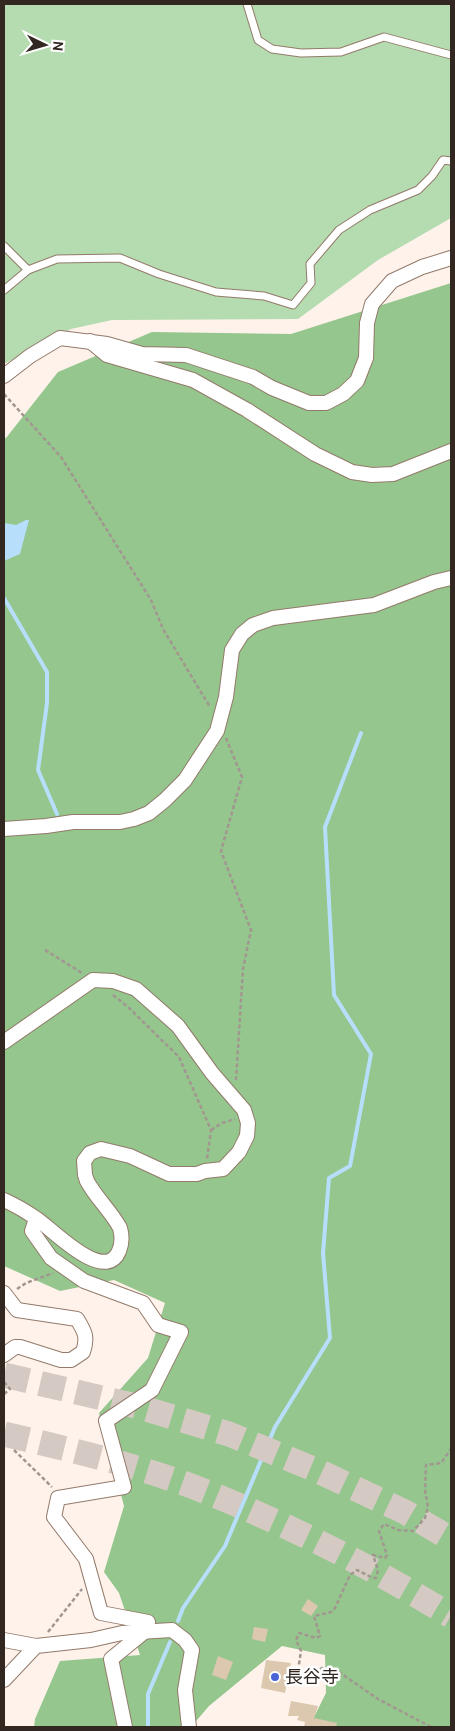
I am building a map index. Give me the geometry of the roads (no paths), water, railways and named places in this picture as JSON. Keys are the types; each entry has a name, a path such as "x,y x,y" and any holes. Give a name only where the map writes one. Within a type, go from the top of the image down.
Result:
{"street":[{"path":"4,376 30,356 60,338 107,344 142,354 186,355 253,377 272,388 309,403 326,403 343,394 357,381 366,358 367,323 372,304 392,281 422,266 451,258"},
{"path":"90,341 106,355 193,380 247,410 315,454 352,472 372,475 393,474 451,451"},
{"path":"4,828 46,826 73,822 120,822 149,813 185,780 217,731 226,696 232,650 242,634 253,625 273,618 374,605 434,582 451,578"},
{"path":"4,1042 93,980 113,981 136,989 178,1026 212,1073 244,1110 248,1123 247,1136 239,1152 223,1169 197,1174 169,1174 130,1156 111,1150 101,1149 90,1153 84,1161 87,1181 114,1218 121,1231 118,1254 108,1261 101,1262 81,1254 36,1218 4,1200"},
{"path":"36,1218 32,1231 51,1258 84,1281 143,1303 158,1325 181,1332 152,1390 106,1421 124,1487 58,1498 54,1517 86,1559 101,1613 148,1622 144,1632 111,1659 125,1727"},
{"path":"4,1355 15,1347 20,1347 61,1360 71,1360 83,1352 86,1337 85,1331 77,1319 17,1310 5,1294"},
{"path":"4,1640 36,1646 91,1640 122,1633 172,1630 185,1640 192,1650 185,1690 189,1727"},
{"path":"4,1680 36,1646"}],"lane":[{"path":"246,4 258,40 272,49 301,53 341,52 384,37 451,55"},
{"path":"4,290 28,270 57,259 120,258 159,274 216,292 264,296 293,305 310,283 310,264 339,230 370,210 418,190 432,176 443,160 451,161"},
{"path":"4,246 28,270"}],"water":[{"path":"29,520 20,554 4,561 4,523 16,525"}],"waterway":[{"path":"4,598 47,672 47,703 38,770 57,814"},
{"path":"178,1621 183,1608 225,1546 275,1427 330,1338 323,1253 329,1178 350,1166 371,1054 334,995 325,827 361,733"},
{"path":"148,1727 148,1694 170,1642"}],"tunnel":[{"path":"4,1375 136,1406 229,1434 316,1470 405,1512 451,1539"},
{"path":"4,1434 140,1469 219,1497 279,1523 337,1552 451,1616"}],"place":[{"name":"長谷寺","path":"275,1677"}]}
